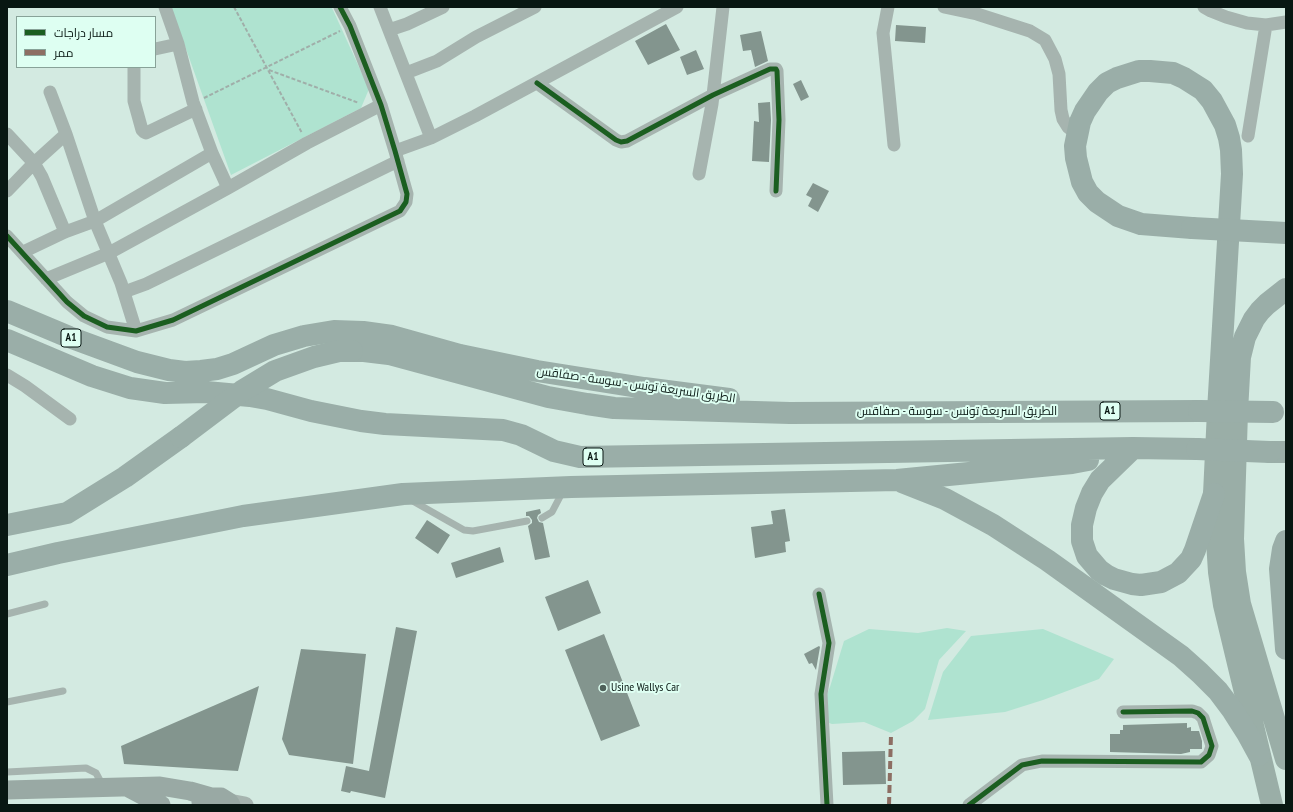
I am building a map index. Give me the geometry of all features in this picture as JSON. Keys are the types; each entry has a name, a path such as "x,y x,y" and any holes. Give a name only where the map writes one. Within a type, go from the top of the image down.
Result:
{"highway":[{"path":"1272,805 1224,605 1219,572 1214,494 1218,411 1232,162 1229,138 1219,112 1203,90 1184,78 1161,71 1139,72 1117,78 1107,83 1098,92 1085,111 1077,134 1076,158 1078,171 1088,193 1097,202 1118,216 1141,224 1192,228 1286,233"},
{"path":"1286,289 1260,311 1252,324 1245,337 1240,357 1218,411 1234,539 1235,572 1240,604 1286,759"},
{"name":"الطريق السريعة تونس - سوسة - صفاقس","path":"7,311 68,337 137,362 168,370 185,372 217,369 233,364 274,345 304,336 334,331 363,332 392,336 460,355 537,371 636,387 759,403 780,408 790,413 1218,411 1279,413"},
{"name":"A1","path":"7,340 92,376 130,388 165,393 206,392 250,396 311,411 385,424 503,430 521,435 554,451 580,457 1133,448 1278,452"},
{"path":"7,525 67,513 125,477 242,391 275,371 314,357 339,351 364,351 389,354 548,397 587,404 641,409 790,413"},
{"path":"1133,448 1100,480 1086,508 1082,525 1082,541 1088,556 1098,570 1106,575 1127,583 1141,585 1161,582 1178,573 1191,559 1214,494"},
{"path":"7,565 58,553 243,516 403,494 565,488 897,480 1079,462 1091,458 1104,449"},
{"path":"897,480 945,500 993,525 1047,560 1182,656 1213,687 1233,711 1247,732 1259,755"},
{"path":"1286,541 1283,549 1280,569 1286,649"}],"main road":[{"path":"7,790 160,786 190,791 204,801 221,797 235,804"},
{"path":"128,787 161,805"}],"street":[{"path":"165,7 178,44 195,105 212,153 228,188"},
{"path":"7,236 67,302 84,316 107,327 136,332 173,320 400,210 406,202 407,194 396,156 376,107 350,26 340,7"},
{"path":"380,7 431,138"},
{"path":"389,30 407,24 443,7"},
{"path":"406,73 437,61 476,37 535,7"},
{"path":"124,292 146,284 475,116 677,7"},
{"path":"699,174 713,95 723,7"},
{"path":"888,7 883,33 894,145"},
{"path":"944,7 977,14 1030,32 1045,40 1055,59 1058,69 1063,119 1068,127 1077,134"},
{"path":"1204,7 1226,17 1247,23 1266,25 1286,22"},
{"path":"1248,136 1266,25"},
{"path":"156,49 178,44"},
{"path":"134,68 134,102 142,130 144,132 146,133 195,105"},
{"path":"537,83 616,140 621,142 627,141 713,95 770,69 776,69 779,120 776,191"},
{"path":"50,92 66,134 95,221 124,292 136,332"},
{"path":"46,279 109,253 376,107"},
{"path":"7,134 34,163 42,177 65,232"},
{"path":"7,191 34,163 66,134"},
{"path":"23,252 65,232 95,221 212,153"},
{"path":"7,375 25,386 70,419"},
{"path":"819,594 828,643 821,694 827,805"},
{"path":"969,805 1022,765 1042,762 1201,762 1209,755 1212,746 1203,718 1198,713 1192,711 1123,712"}],"lane":[{"path":"542,518 552,512 565,488"},
{"path":"403,494 464,530 473,531 527,521"},
{"path":"7,614 45,604"},
{"path":"7,702 63,691"},
{"path":"7,772 86,768 96,773 104,788"}],"path":[{"path":"234,7 308,143"},
{"path":"195,105 350,26"},
{"path":"267,68 360,104 376,107"}],"green space":[{"path":"171,7 331,7 369,89 361,108 231,175"},
{"path":"947,628 966,631 939,660 925,709 913,721 891,733 864,722 832,724 826,722 822,706 830,687 844,641 869,629 918,633"},
{"path":"1043,629 1114,659 1099,679 1043,700 1005,712 928,720 943,672 971,636"}],"building":[{"path":"666,24 680,50 648,65 635,41"},
{"path":"896,25 926,27 925,43 895,41"},
{"path":"761,31 768,61 755,67 751,50 743,51 740,35"},
{"path":"696,50 704,69 687,75 680,57"},
{"path":"801,80 809,97 801,101 793,84"},
{"path":"770,102 771,120 769,162 752,161 754,121 759,122 758,103"},
{"path":"813,183 829,191 818,212 808,206 812,198 806,195"},
{"path":"540,509 541,513 537,518 539,522 543,523 550,557 535,560 528,526 532,523 532,520 529,516 526,516 526,512"},
{"path":"785,509 790,541 785,542 786,552 755,558 751,527 773,524 771,511"},
{"path":"427,520 450,535 438,554 415,538"},
{"path":"500,547 504,562 456,578 451,563"},
{"path":"588,580 601,613 558,631 545,597"},
{"path":"396,627 417,631 385,798 351,791 350,793 341,791 346,766 369,771"},
{"name":"Usine Wallys Car","path":"604,634 640,726 601,741 565,650"},
{"path":"819,646 816,670 812,663 809,664 804,654"},
{"path":"301,649 366,654 353,764 289,755 282,739"},
{"path":"259,686 238,771 124,764 121,746"},
{"path":"1187,723 1187,728 1191,727 1191,731 1199,731 1202,741 1202,749 1190,749 1190,752 1181,754 1110,752 1110,734 1120,734 1120,730 1123,730 1123,725"},
{"path":"885,751 886,784 843,785 842,752"}],"marked path":[{"path":"889,805 891,735"}],"cycle path":[{"path":"7,236 67,302 84,316 107,327 136,331 173,320 400,211 406,202 407,194 395,151 381,105 350,26 340,7"},
{"path":"537,83 616,140 621,142 627,141 713,95 770,69 776,69 779,120 776,191"},
{"path":"819,594 829,643 821,694 827,805"},
{"path":"969,805 1022,765 1042,761 1201,762 1209,755 1212,746 1203,718 1198,713 1192,711 1123,712"}],"place":[{"name":"Usine Wallys Car","path":"603,688"}]}
